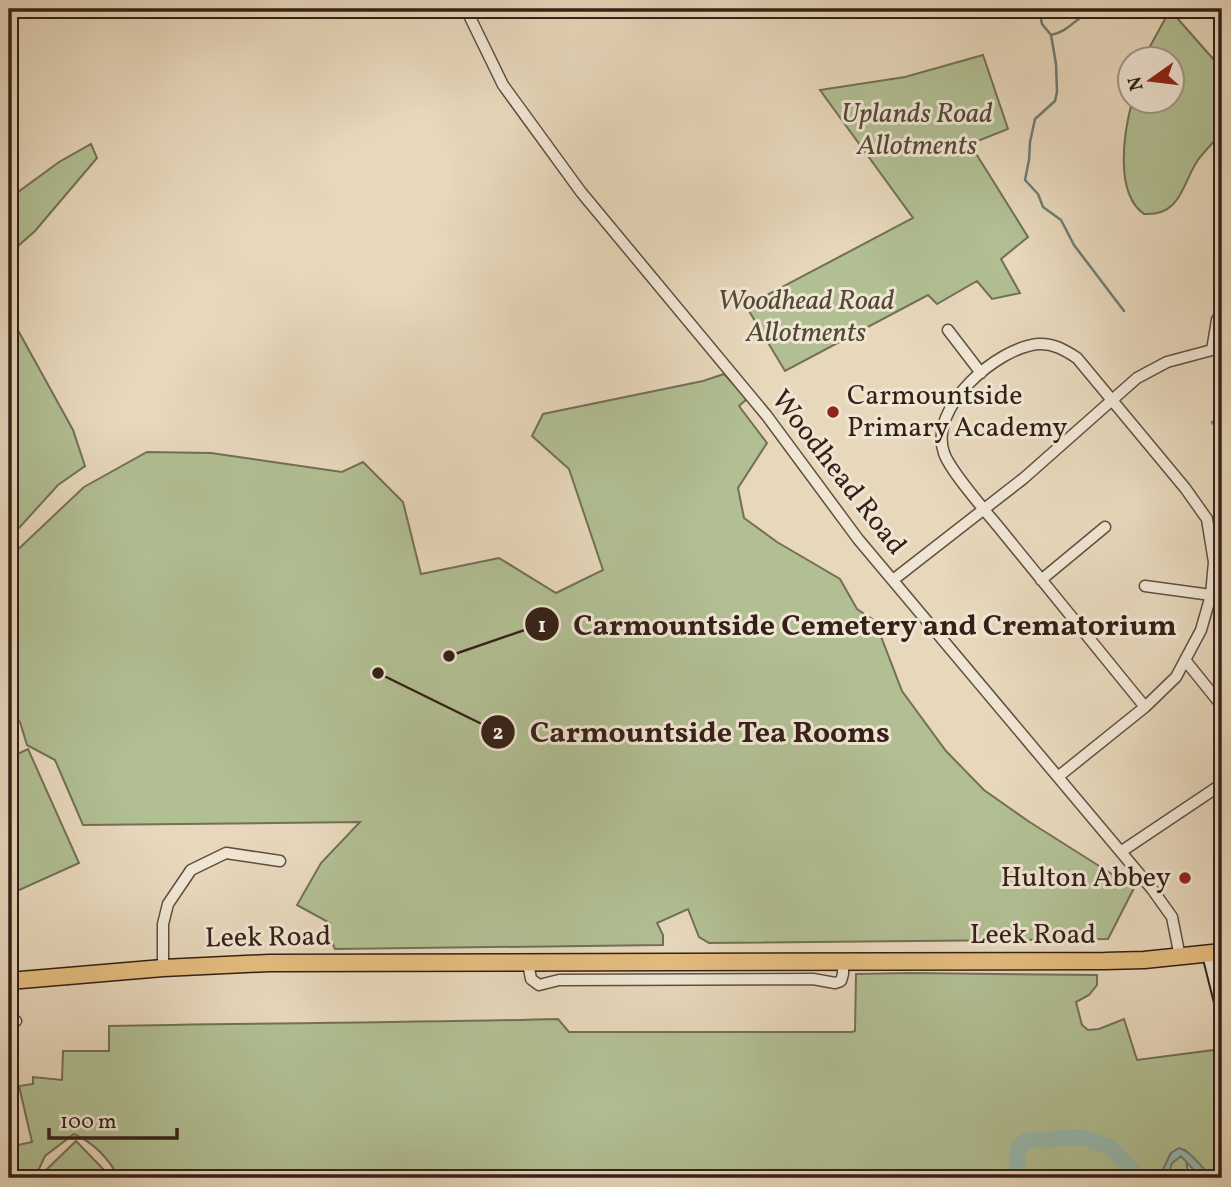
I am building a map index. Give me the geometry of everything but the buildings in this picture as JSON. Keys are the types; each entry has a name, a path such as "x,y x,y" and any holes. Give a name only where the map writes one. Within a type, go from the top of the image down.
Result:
{"main road":[{"name":"Leek Road","path":"9,981 163,968 281,963 1137,961 1216,953"}],"street":[{"name":"Woodhead Road","path":"466,9 503,85 580,192 767,416 826,497 893,580 1122,851 1172,917 1180,957"},
{"path":"893,580 985,510 1113,401 1137,377 1167,362 1217,350 1217,320 1222,311"},
{"path":"948,330 981,373"},
{"path":"1059,776 1145,707 1176,677 1201,630 1211,595 1214,562 1207,519 1185,488 1077,358 1060,347 1040,344 1018,349 1003,355 981,373 947,408 942,438 944,453 985,510 1145,707"},
{"path":"1041,580 1105,527"},
{"path":"1145,586 1211,595"},
{"path":"1185,660 1222,706"},
{"path":"1122,851 1222,784"},
{"path":"163,968 163,923 168,904 191,870 226,853 280,861"},
{"path":"1216,953 1222,1002"}],"green space":[{"path":"1170,10 1222,69 1223,126 1198,160 1174,204 1157,213 1144,214 1128,192 1125,177 1124,145 1129,116 1186,116 1186,46 1150,46"},
{"name":"Uplands Road Allotments","path":"983,55 1008,129 970,144 1028,237 1001,259 1020,293 992,299 977,281 937,304 928,295 785,371 746,306 913,218 820,90 905,77"},
{"path":"91,144 97,158 35,231 9,254 9,201 59,162"},
{"path":"9,314 73,430 85,466 58,485 9,539"},
{"path":"724,374 747,399 739,406 767,443 738,488 744,518 777,542 840,579 857,609 875,621 902,691 946,751 984,790 1134,888 1108,939 709,943 699,937 688,909 657,923 663,935 663,945 335,949 328,935 330,923 297,905 321,863 360,822 83,825 55,760 27,745 20,722 9,712 9,558 84,487 147,452 211,453 342,472 363,462 403,502 421,574 499,558 556,593 603,570 569,469 532,436 543,414 703,381"},
{"path":"28,749 79,863 15,892 9,878 9,758"},
{"path":"856,974 1097,975 1097,985 1089,995 1076,1002 1082,1025 1088,1030 1099,1029 1124,1019 1137,1060 1222,1049 1222,1178 1206,1172 1185,1150 1171,1153 1159,1178 119,1178 100,1152 74,1134 45,1156 38,1171 27,1178 9,1178 9,1147 32,1142 19,1086 33,1084 33,1077 62,1080 63,1051 109,1051 109,1026 558,1019 569,1032 852,1032 855,1031"},
{"path":"76,1141 105,1171 98,1178 50,1178 44,1172"},
{"path":"1181,1156 1186,1159 1189,1178 1167,1178 1172,1163"}],"water":[{"path":"1179,1148 1189,1153 1214,1178 1201,1178 1181,1156 1172,1163 1167,1178 1159,1178 1171,1153"}],"waterway":[{"path":"1039,9 1042,24 1051,35 1057,92 1055,101 1035,119 1025,180 1038,194 1043,207 1061,220 1074,245 1124,311"},
{"path":"1051,35 1066,29 1088,14 1106,15 1108,9"},
{"path":"1212,422 1222,436"},
{"path":"1016,1178 1018,1149 1025,1141 1080,1137 1111,1148 1140,1178"}],"place":[{"name":"Carmountside Primary Academy","path":"833,412"},
{"name":"Carmountside Cemetery and Crematorium","path":"449,656"},
{"name":"Carmountside Tea Rooms","path":"378,673"},
{"name":"Hulton Abbey","path":"1185,878"}],"park label":[{"name":"Woodhead Road Allotments","path":"806,317"}]}
